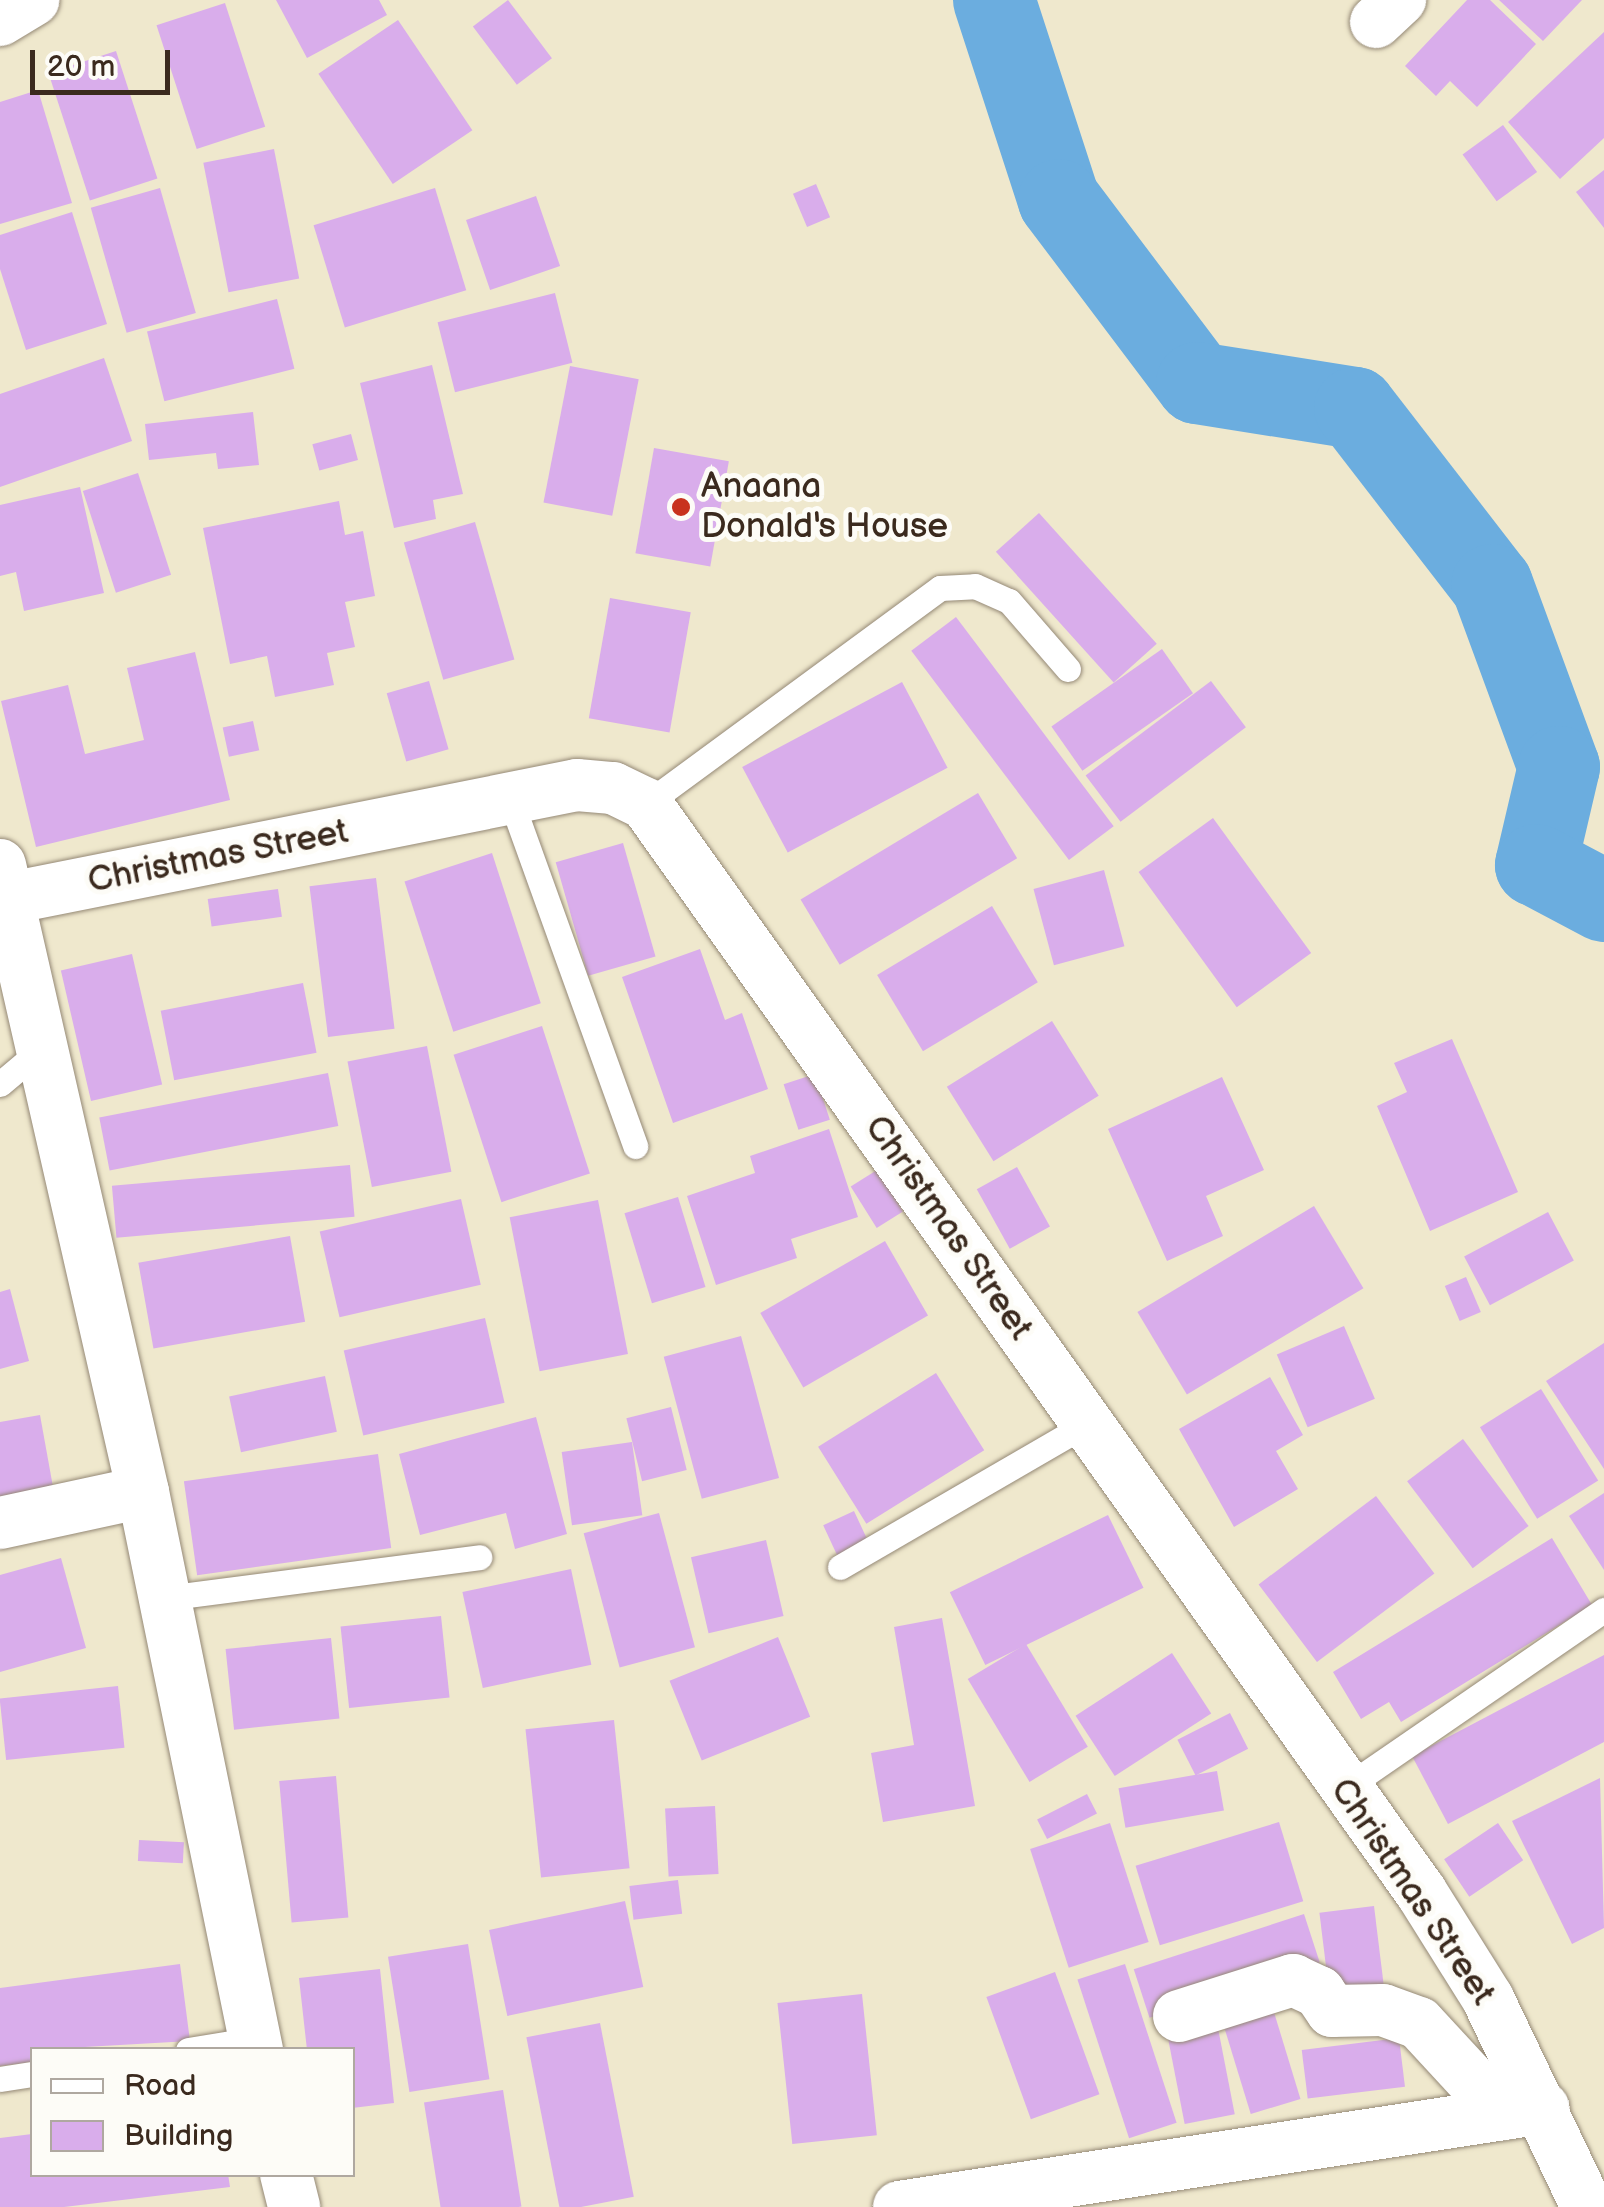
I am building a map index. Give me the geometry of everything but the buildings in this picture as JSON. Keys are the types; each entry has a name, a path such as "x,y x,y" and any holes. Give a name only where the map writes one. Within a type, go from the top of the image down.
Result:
{"street":[{"path":"0,20 34,0"},
{"name":"Christmas Street","path":"5,881 577,785 612,788 646,804 1342,1790 1421,1892 1488,1999 1523,2111 1586,2207"},
{"path":"5,881 143,1492 256,2044"},
{"path":"0,1523 143,1492"},
{"path":"1179,2016 1293,1980 1319,1992 1332,2011 1382,2010 1419,2023 1523,2111"},
{"path":"899,2207 1523,2111"},
{"path":"287,2177 294,2207"}],"lane":[{"path":"646,804 940,588 975,586 1009,601 1068,669"},
{"path":"510,798 634,1146"},
{"path":"0,1084 44,1047"},
{"path":"840,1567 1086,1424"},
{"path":"165,1598 478,1557"},
{"path":"1342,1790 1604,1610"},
{"path":"222,2047 256,2044"},
{"path":"0,2079 30,2074"}],"waterway":[{"path":"994,0 1059,200 1197,383 1355,408 1492,585 1559,767 1536,865 1604,901"}],"place":[{"name":"Anaana Donald's House","path":"681,507"}]}
